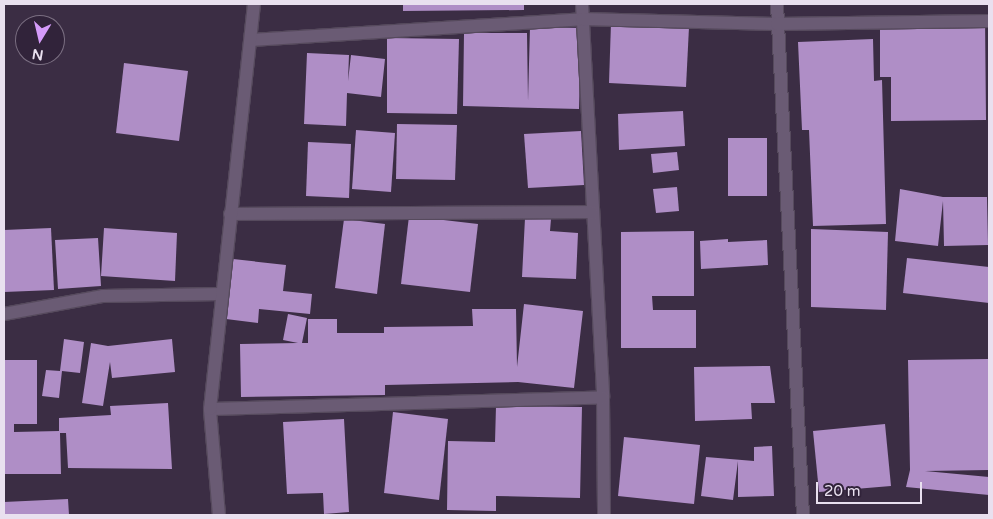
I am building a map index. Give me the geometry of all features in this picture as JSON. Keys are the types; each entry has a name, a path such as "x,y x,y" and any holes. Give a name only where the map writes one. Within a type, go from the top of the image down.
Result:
{"street":[{"path":"219,515 210,409 220,294 254,4"},
{"path":"582,4 603,396 604,515"},
{"path":"777,4 803,515"},
{"path":"251,40 582,20 777,24 989,20"},
{"path":"230,214 592,212"},
{"path":"4,314 103,296 220,294"},
{"path":"210,409 603,396"}],"building":[{"path":"403,4 524,4 524,10 403,11"},
{"path":"880,16 985,16 986,120 891,121 891,77 880,77"},
{"path":"611,23 689,27 686,87 609,83"},
{"path":"530,27 581,28 579,109 463,106 464,33 527,33 528,101"},
{"path":"387,38 459,39 457,114 387,113"},
{"path":"873,39 874,81 882,80 886,224 813,226 809,130 802,130 798,42"},
{"path":"307,53 349,55 348,81 351,55 385,59 381,97 347,93 346,126 304,124"},
{"path":"124,63 188,71 179,141 116,133"},
{"path":"683,111 685,146 619,150 618,114"},
{"path":"397,124 457,125 455,180 396,179"},
{"path":"356,130 395,133 391,192 352,189"},
{"path":"581,131 584,185 528,188 524,134"},
{"path":"728,138 767,138 767,196 728,196"},
{"path":"308,142 351,144 349,198 306,196"},
{"path":"677,152 679,170 653,173 651,154"},
{"path":"677,187 679,211 656,213 653,189"},
{"path":"900,189 943,197 987,197 988,245 944,246 943,201 938,246 895,241"},
{"path":"409,216 478,224 470,292 401,284"},
{"path":"525,218 551,219 550,231 578,233 576,279 522,277"},
{"path":"344,219 385,224 377,294 335,288"},
{"path":"51,228 54,290 4,292 4,230"},
{"path":"104,228 177,233 175,281 101,276"},
{"path":"811,229 888,232 886,310 811,307"},
{"path":"694,231 694,296 652,296 653,310 696,310 696,348 621,348 621,232"},
{"path":"98,238 101,286 58,289 55,240"},
{"path":"728,239 728,242 767,240 768,265 701,269 700,241"},
{"path":"907,258 989,267 989,303 903,293"},
{"path":"233,259 286,265 283,291 312,294 310,314 259,309 258,323 226,319"},
{"path":"524,304 583,311 574,388 518,382 385,385 385,395 241,397 240,344 298,343 283,340 288,314 307,318 302,343 308,343 308,319 337,319 337,333 384,333 384,327 473,326 472,309 516,309 517,367"},
{"path":"64,339 84,342 80,373 62,371 59,398 42,396 46,370 60,371"},
{"path":"172,339 175,372 112,378 110,362 103,406 82,403 91,343 108,346"},
{"path":"989,359 989,470 925,471 989,477 989,495 906,487 910,470 908,360"},
{"path":"4,360 37,360 37,424 14,424 14,432 59,431 59,418 111,415 110,406 168,403 172,469 68,468 66,433 60,433 61,474 4,474"},
{"path":"770,366 775,403 751,403 752,419 695,421 694,367"},
{"path":"496,406 582,407 580,498 496,496 496,511 447,510 448,441 495,442"},
{"path":"393,412 448,419 439,500 384,493"},
{"path":"344,419 349,512 324,514 323,493 287,494 283,422"},
{"path":"885,424 891,486 819,492 813,431"},
{"path":"624,437 700,445 694,504 618,496"},
{"path":"772,446 774,496 738,497 738,461 733,500 701,496 706,457 754,461 754,447"},
{"path":"68,499 69,515 4,515 4,502"}]}
